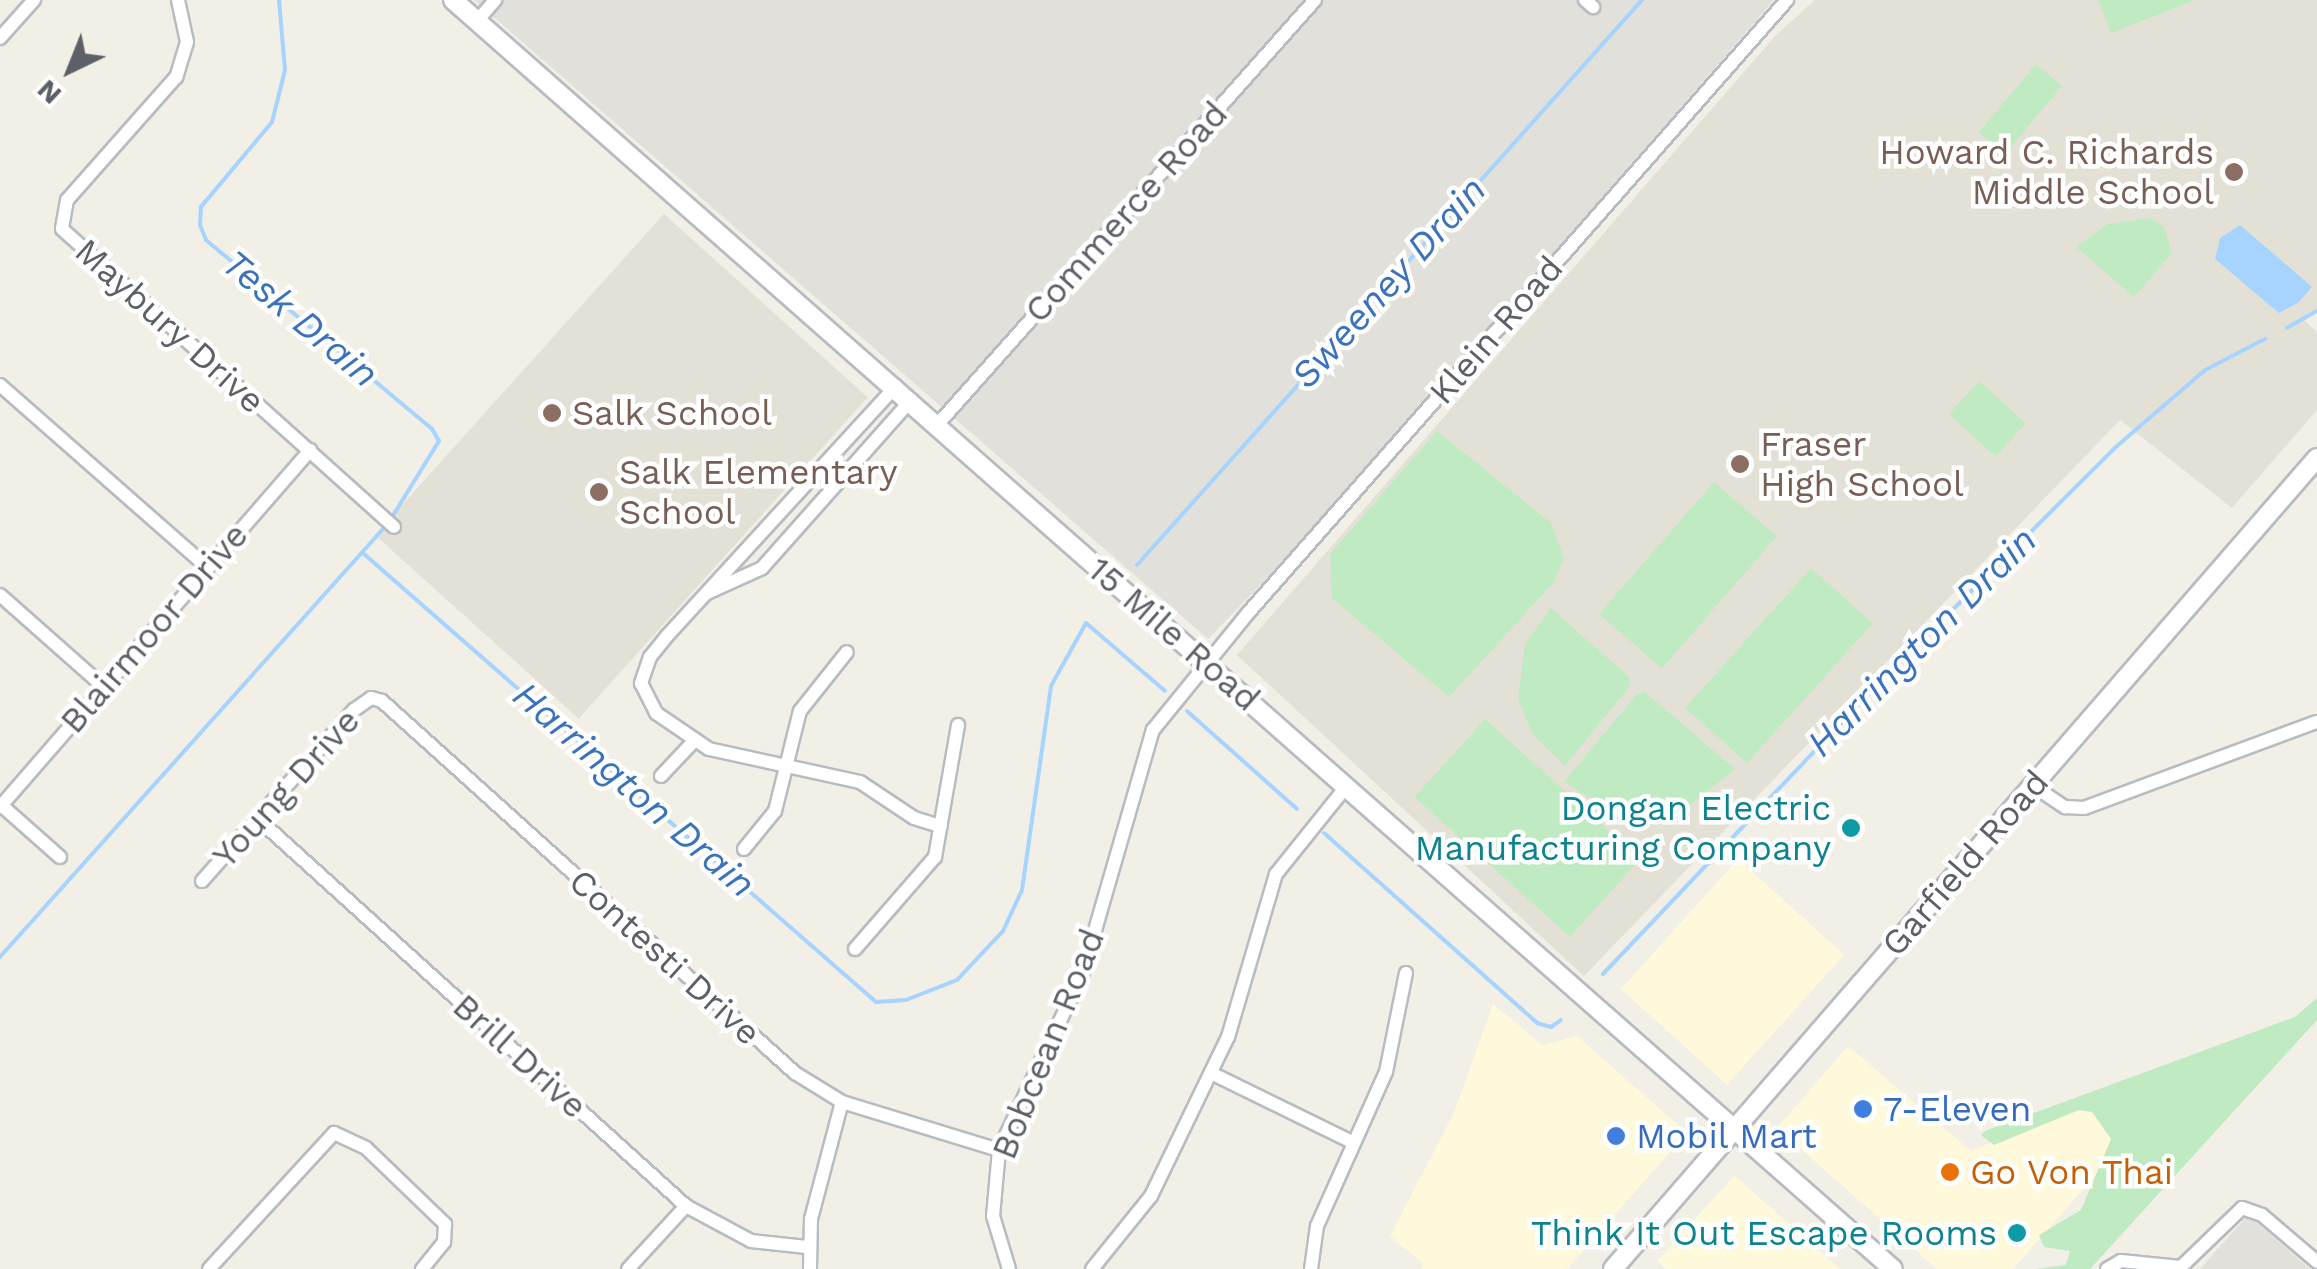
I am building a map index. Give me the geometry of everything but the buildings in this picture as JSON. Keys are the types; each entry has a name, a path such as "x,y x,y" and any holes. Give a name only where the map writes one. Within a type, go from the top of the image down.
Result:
{"main road":[{"name":"15 Mile Road","path":"452,0 896,386 1894,1269"},
{"name":"Garfield Road","path":"1614,1269 2317,458"}],"street":[{"path":"0,38 34,0"},
{"name":"Maybury Drive","path":"178,0 186,42 176,76 67,200 58,222 394,527"},
{"path":"477,21 495,0"},
{"name":"Commerce Road","path":"938,424 1315,0"},
{"name":"Klein Road","path":"1208,663 1787,0"},
{"path":"0,384 207,567"},
{"path":"896,386 650,657 641,683 656,713 694,741 786,768 860,782 914,818 941,826"},
{"path":"705,594 762,568 911,400"},
{"name":"Blairmoor Drive","path":"0,806 310,450"},
{"path":"0,595 102,686"},
{"path":"744,849 775,811 800,711 846,652"},
{"name":"Bobcean Road","path":"1009,1269 993,1216 999,1150 1083,972 1142,754 1165,713 1208,663"},
{"name":"Contesti Drive","path":"371,698 392,708 774,1056 842,1102 999,1150"},
{"name":"Young Drive","path":"202,881 371,698"},
{"path":"2032,786 2064,808 2084,808 2317,722"},
{"path":"854,949 924,872 941,826 958,725"},
{"path":"661,776 694,741"},
{"path":"1092,1269 1151,1196 1211,1073 1237,1010 1276,874 1346,787"},
{"path":"0,806 60,858"},
{"name":"Brill Drive","path":"257,818 686,1206 751,1241 807,1247"},
{"path":"1310,1269 1317,1226 1386,1072 1406,973"},
{"path":"1211,1073 1352,1142"},
{"path":"810,1269 807,1247 842,1102"},
{"path":"210,1269 334,1133 354,1139 440,1216 446,1234 422,1269"},
{"path":"628,1269 686,1206"},
{"path":"2107,1269 2120,1260 2181,1267 2235,1211 2254,1210 2317,1262"}],"shaded area":[{"path":"474,0 1774,0 1295,549 1208,639"},
{"name":"Fraser High School","path":"1815,0 2317,0 2317,310 2302,318 2317,332 2317,410 2232,508 2120,420 1584,976 1237,655 1776,35"},
{"name":"Salk Elementary School","path":"664,214 868,397 579,718 375,535"},
{"path":"1738,859 1844,955 1727,1085 1621,989"},
{"path":"1493,1004 1542,1045 1577,1036 1687,1133 1567,1269 1421,1269 1423,1263 1390,1236 1454,1113"},
{"path":"1848,1046 1971,1151 2205,1052 2013,1269 1937,1269 1777,1128"},
{"path":"1735,1175 1840,1269 1666,1269 1657,1261"},
{"path":"2248,1215 2310,1269 2200,1269"}],"green space":[{"path":"2098,0 2195,0 2111,33"},
{"path":"2036,64 2062,86 2005,154 1979,132"},
{"path":"2150,218 2164,227 2172,253 2134,297 2076,247 2108,224"},
{"path":"1979,381 2026,423 1996,457 1949,414"},
{"path":"1437,431 1551,523 1564,558 1554,582 1449,697 1332,598 1330,554"},
{"path":"1714,482 1777,536 1662,669 1599,614"},
{"path":"1811,568 1873,624 1747,763 1685,708"},
{"path":"1551,608 1629,677 1629,687 1565,766 1533,735 1518,699 1525,644"},
{"path":"1645,692 1735,769 1689,806 1653,815 1613,812 1564,782 1637,694"},
{"path":"1485,719 1640,859 1570,937 1415,797"},
{"path":"2317,998 2317,1020 2090,1269 2035,1269 2066,1265 2070,1251 2044,1247 2039,1235 2081,1210 2111,1139 2092,1112 2079,1110 1994,1145 1981,1135 1985,1131 2295,1017"}],"water":[{"path":"2240,225 2312,287 2298,303 2279,313 2215,259 2220,238"}],"waterway":[{"name":"Tesk Drain","path":"279,0 285,70 272,122 201,207 200,225 206,240 432,429 439,441 394,514"},
{"name":"Sweeney Drain","path":"1137,565 1642,0"},
{"name":"Harrington Drain","path":"2287,328 2317,311"},
{"name":"Harrington Drain","path":"1603,974 1873,689 2117,446 2205,370 2265,339"},
{"name":"Harrington Drain","path":"0,957 383,529"},
{"name":"Harrington Drain","path":"364,554 876,1002 906,1000 957,980 1003,931 1022,890 1051,686 1086,623 1165,691"},
{"name":"Harrington Drain","path":"1187,711 1297,809"},
{"name":"Harrington Drain","path":"1324,833 1537,1023 1551,1027 1561,1020"}],"place":[{"name":"Howard C. Richards Middle School","path":"2234,172"},
{"name":"Salk School","path":"552,413"},
{"name":"Fraser High School","path":"1740,464"},
{"name":"Salk Elementary School","path":"599,492"},
{"name":"Dongan Electric Manufacturing Company","path":"1851,828"},
{"name":"7-Eleven","path":"1863,1109"},
{"name":"Mobil Mart","path":"1616,1136"},
{"name":"Go Von Thai","path":"1950,1172"},
{"name":"Think It Out Escape Rooms","path":"2017,1233"}]}
